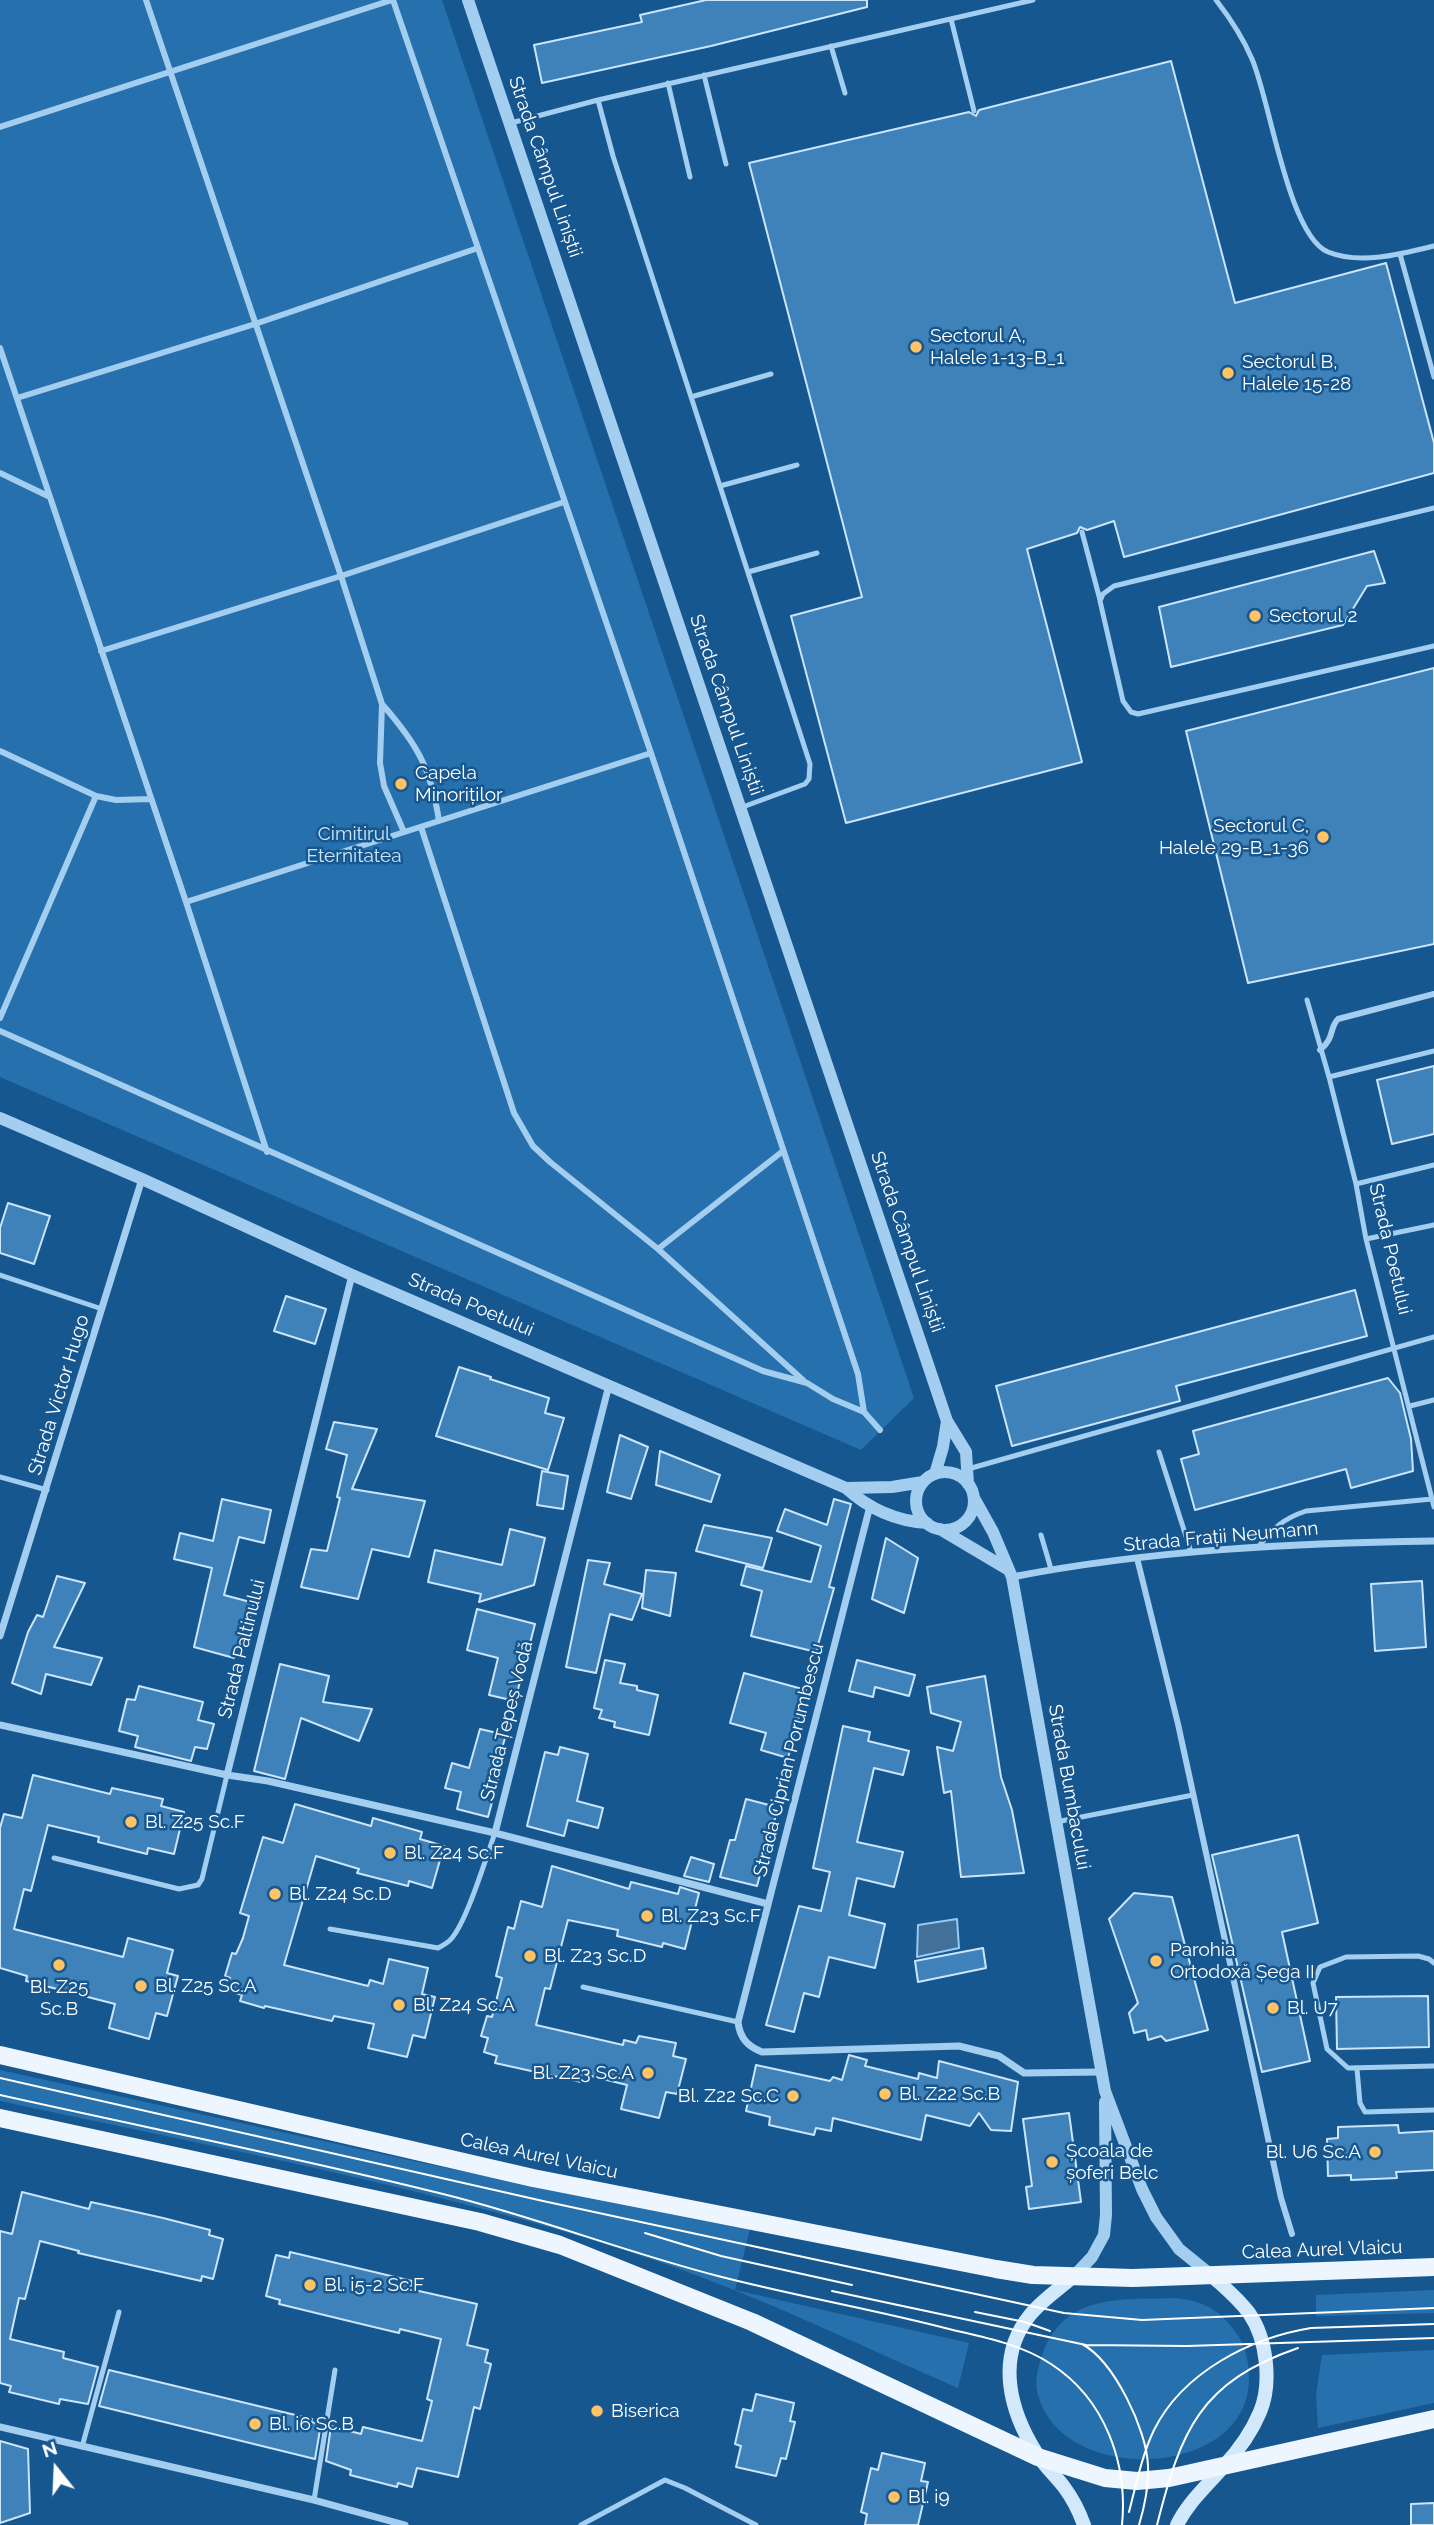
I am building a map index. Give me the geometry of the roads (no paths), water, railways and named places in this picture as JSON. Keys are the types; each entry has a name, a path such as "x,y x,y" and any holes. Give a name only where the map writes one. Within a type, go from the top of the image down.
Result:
{"main road":[{"name":"Calea Aurel Vlaicu","path":"0,2055 533,2178 996,2269 1033,2274 1133,2278 1434,2267"},
{"path":"0,2118 467,2219 560,2245 752,2322 1038,2457 1092,2475 1137,2481 1169,2477 1434,2419"},
{"name":"Calea Aurel Vlaicu","path":"1177,2525 1185,2510 1226,2464 1261,2410 1265,2360 1261,2341 1249,2313 1211,2275"},
{"path":"1074,2276 1031,2314 1015,2342 1010,2359 1009,2384 1023,2428 1038,2457 1064,2487 1076,2505 1084,2525"}],"street":[{"path":"146,0 382,704 380,763 384,786 404,832"},
{"path":"0,127 393,0 651,753 858,1374 864,1412"},
{"name":"Strada Câmpul Liniștii","path":"468,0 947,1421 963,1447 968,1484"},
{"path":"17,398 255,324 478,248"},
{"path":"0,348 267,1152"},
{"path":"0,473 50,497"},
{"path":"101,651 341,576 564,502"},
{"path":"382,704 418,750 428,772 439,821"},
{"path":"0,751 96,796 116,800 151,799"},
{"path":"186,902 651,753"},
{"path":"0,1018 96,796"},
{"path":"421,827 510,1100 524,1135 550,1163 658,1249 807,1383 864,1412 880,1430"},
{"path":"1320,1050 1331,1039 1334,1024 1338,1019 1434,994"},
{"path":"0,1031 763,1371 807,1383"},
{"name":"Strada Poetului","path":"0,1118 142,1179 352,1275 846,1488 870,1507 900,1520 927,1523"},
{"path":"658,1249 783,1151"},
{"name":"Strada Victor Hugo","path":"0,1636 142,1179"},
{"name":"Strada Paltinului","path":"227,1775 352,1275"},
{"name":"Strada Țepeș Vodă","path":"495,1833 610,1385"},
{"name":"Strada Câmpul Liniștii","path":"935,1474 947,1421"},
{"path":"846,1488 892,1487 923,1482 935,1474 957,1474 968,1484 974,1498 971,1513 955,1528 940,1529"},
{"path":"923,1482 916,1496 921,1518 1010,1573"},
{"name":"Strada Bumbacului","path":"974,1498 993,1532 1010,1573 1105,2091 1142,2189 1156,2217 1179,2249 1211,2275"},
{"name":"Strada Ciprian Porumbescu","path":"738,2022 870,1507"},
{"name":"Strada Frații Neumann","path":"1010,1573 1191,1552 1434,1541"},
{"path":"1138,1558 1284,2212 1292,2234"},
{"path":"0,1725 227,1775 290,1786 495,1833 768,1904"},
{"path":"738,2022 741,2037 750,2048 762,2052 958,2046 999,2056 1024,2073 1101,2072"},
{"name":"Strada Bumbacului","path":"1074,2276 1091,2257 1104,2235 1105,2091"},
{"path":"0,2427 314,2500 405,2525"}],"lane":[{"path":"509,124 668,83 1033,0"},
{"path":"1216,0 1233,21 1253,61 1295,205 1308,233 1325,251 1343,256 1400,254 1434,246"},
{"path":"951,19 974,111"},
{"path":"831,46 845,93"},
{"path":"704,75 726,164"},
{"path":"668,83 690,177"},
{"path":"598,100 613,156 811,772 809,779 799,788 740,807"},
{"path":"1400,254 1434,377"},
{"path":"691,397 771,374"},
{"path":"720,486 797,465"},
{"path":"1100,601 1102,594 1114,586 1434,508"},
{"path":"1082,531 1123,701 1131,712 1138,714 1434,646"},
{"path":"748,572 817,553"},
{"name":"Strada Poetului","path":"1307,1000 1356,1184 1366,1239 1433,1505"},
{"path":"1329,1077 1434,1051"},
{"path":"1356,1184 1434,1165"},
{"path":"1366,1239 1434,1225"},
{"name":"Strada Victor Hugo","path":"0,1275 102,1309"},
{"path":"968,1469 1434,1337"},
{"path":"1409,1406 1434,1400"},
{"path":"1158,1452 1191,1552"},
{"name":"Strada Victor Hugo","path":"0,1477 47,1490"},
{"path":"1258,1547 1274,1527 1288,1517 1306,1511 1325,1507 1433,1505"},
{"path":"1041,1535 1051,1569"},
{"name":"Strada Paltinului","path":"54,1858 179,1889 198,1885 202,1879 227,1775"},
{"path":"1056,1822 1193,1795"},
{"name":"Strada Țepeș Vodă","path":"330,1929 438,1948 447,1943 454,1937 461,1921 495,1833"},
{"path":"1434,1963 1418,1956 1346,1957 1320,1967 1313,1983 1327,2049 1348,2068 1434,2066"},
{"path":"583,1987 738,2022"},
{"path":"1357,2069 1360,2103 1365,2112 1434,2110"},
{"path":"82,2447 118,2312"},
{"path":"314,2500 335,2370"},
{"path":"581,2525 665,2480 756,2525"}],"tram line":[{"path":"0,2078 543,2201 1064,2313 1142,2320 1434,2308"},
{"path":"0,2095 388,2180 512,2213 718,2276 1015,2346 1039,2357 1070,2378 1099,2414 1109,2434 1121,2479 1122,2525"},
{"path":"645,2233 721,2256 852,2285"},
{"path":"832,2291 1086,2345 1187,2346 1434,2338"},
{"path":"975,2312 1025,2322 1050,2331"},
{"path":"1129,2512 1154,2430 1182,2391 1220,2361 1265,2340 1311,2328 1434,2324"},
{"path":"1082,2344 1106,2365 1117,2381 1142,2434 1148,2473 1139,2525"},
{"path":"1157,2525 1175,2462 1186,2436 1200,2414 1217,2394 1238,2377 1265,2361 1298,2348"}],"place":[{"name":"Sectorul A, Halele 1-13-B_1","path":"916,347"},
{"name":"Sectorul B, Halele 15-28","path":"1228,373"},
{"name":"Sectorul 2","path":"1255,616"},
{"name":"Capela Minoriților","path":"401,784"},
{"name":"Sectorul C, Halele 29-B_1-36","path":"1323,837"},
{"name":"Bl. Z25 Sc.F","path":"131,1822"},
{"name":"Bl. Z24 Sc.F","path":"390,1853"},
{"name":"Bl. Z24 Sc.D","path":"275,1894"},
{"name":"Bl. Z23 Sc.F","path":"647,1916"},
{"name":"Bl. Z23 Sc.D","path":"530,1956"},
{"name":"Parohia Ortodoxă Șega II","path":"1156,1961"},
{"name":"Bl. Z25 Sc.B","path":"59,1965"},
{"name":"Bl. Z25 Sc.A","path":"141,1986"},
{"name":"Bl. Z24 Sc.A","path":"399,2005"},
{"name":"Bl. U7","path":"1273,2008"},
{"name":"Bl. Z23 Sc.A","path":"648,2073"},
{"name":"Bl. Z22 Sc.B","path":"885,2094"},
{"name":"Bl. Z22 Sc.C","path":"793,2096"},
{"name":"Bl. U6 Sc.A","path":"1375,2152"},
{"name":"Școala de șoferi Belc","path":"1052,2162"},
{"name":"Bl. i5-2 Sc.F","path":"310,2285"},
{"name":"Biserica","path":"597,2411"},
{"name":"Bl. i6 Sc.B","path":"255,2424"},
{"name":"Bl. i9","path":"894,2497"}],"park label":[{"name":"Cimitirul Eternitatea","path":"354,845"}]}
